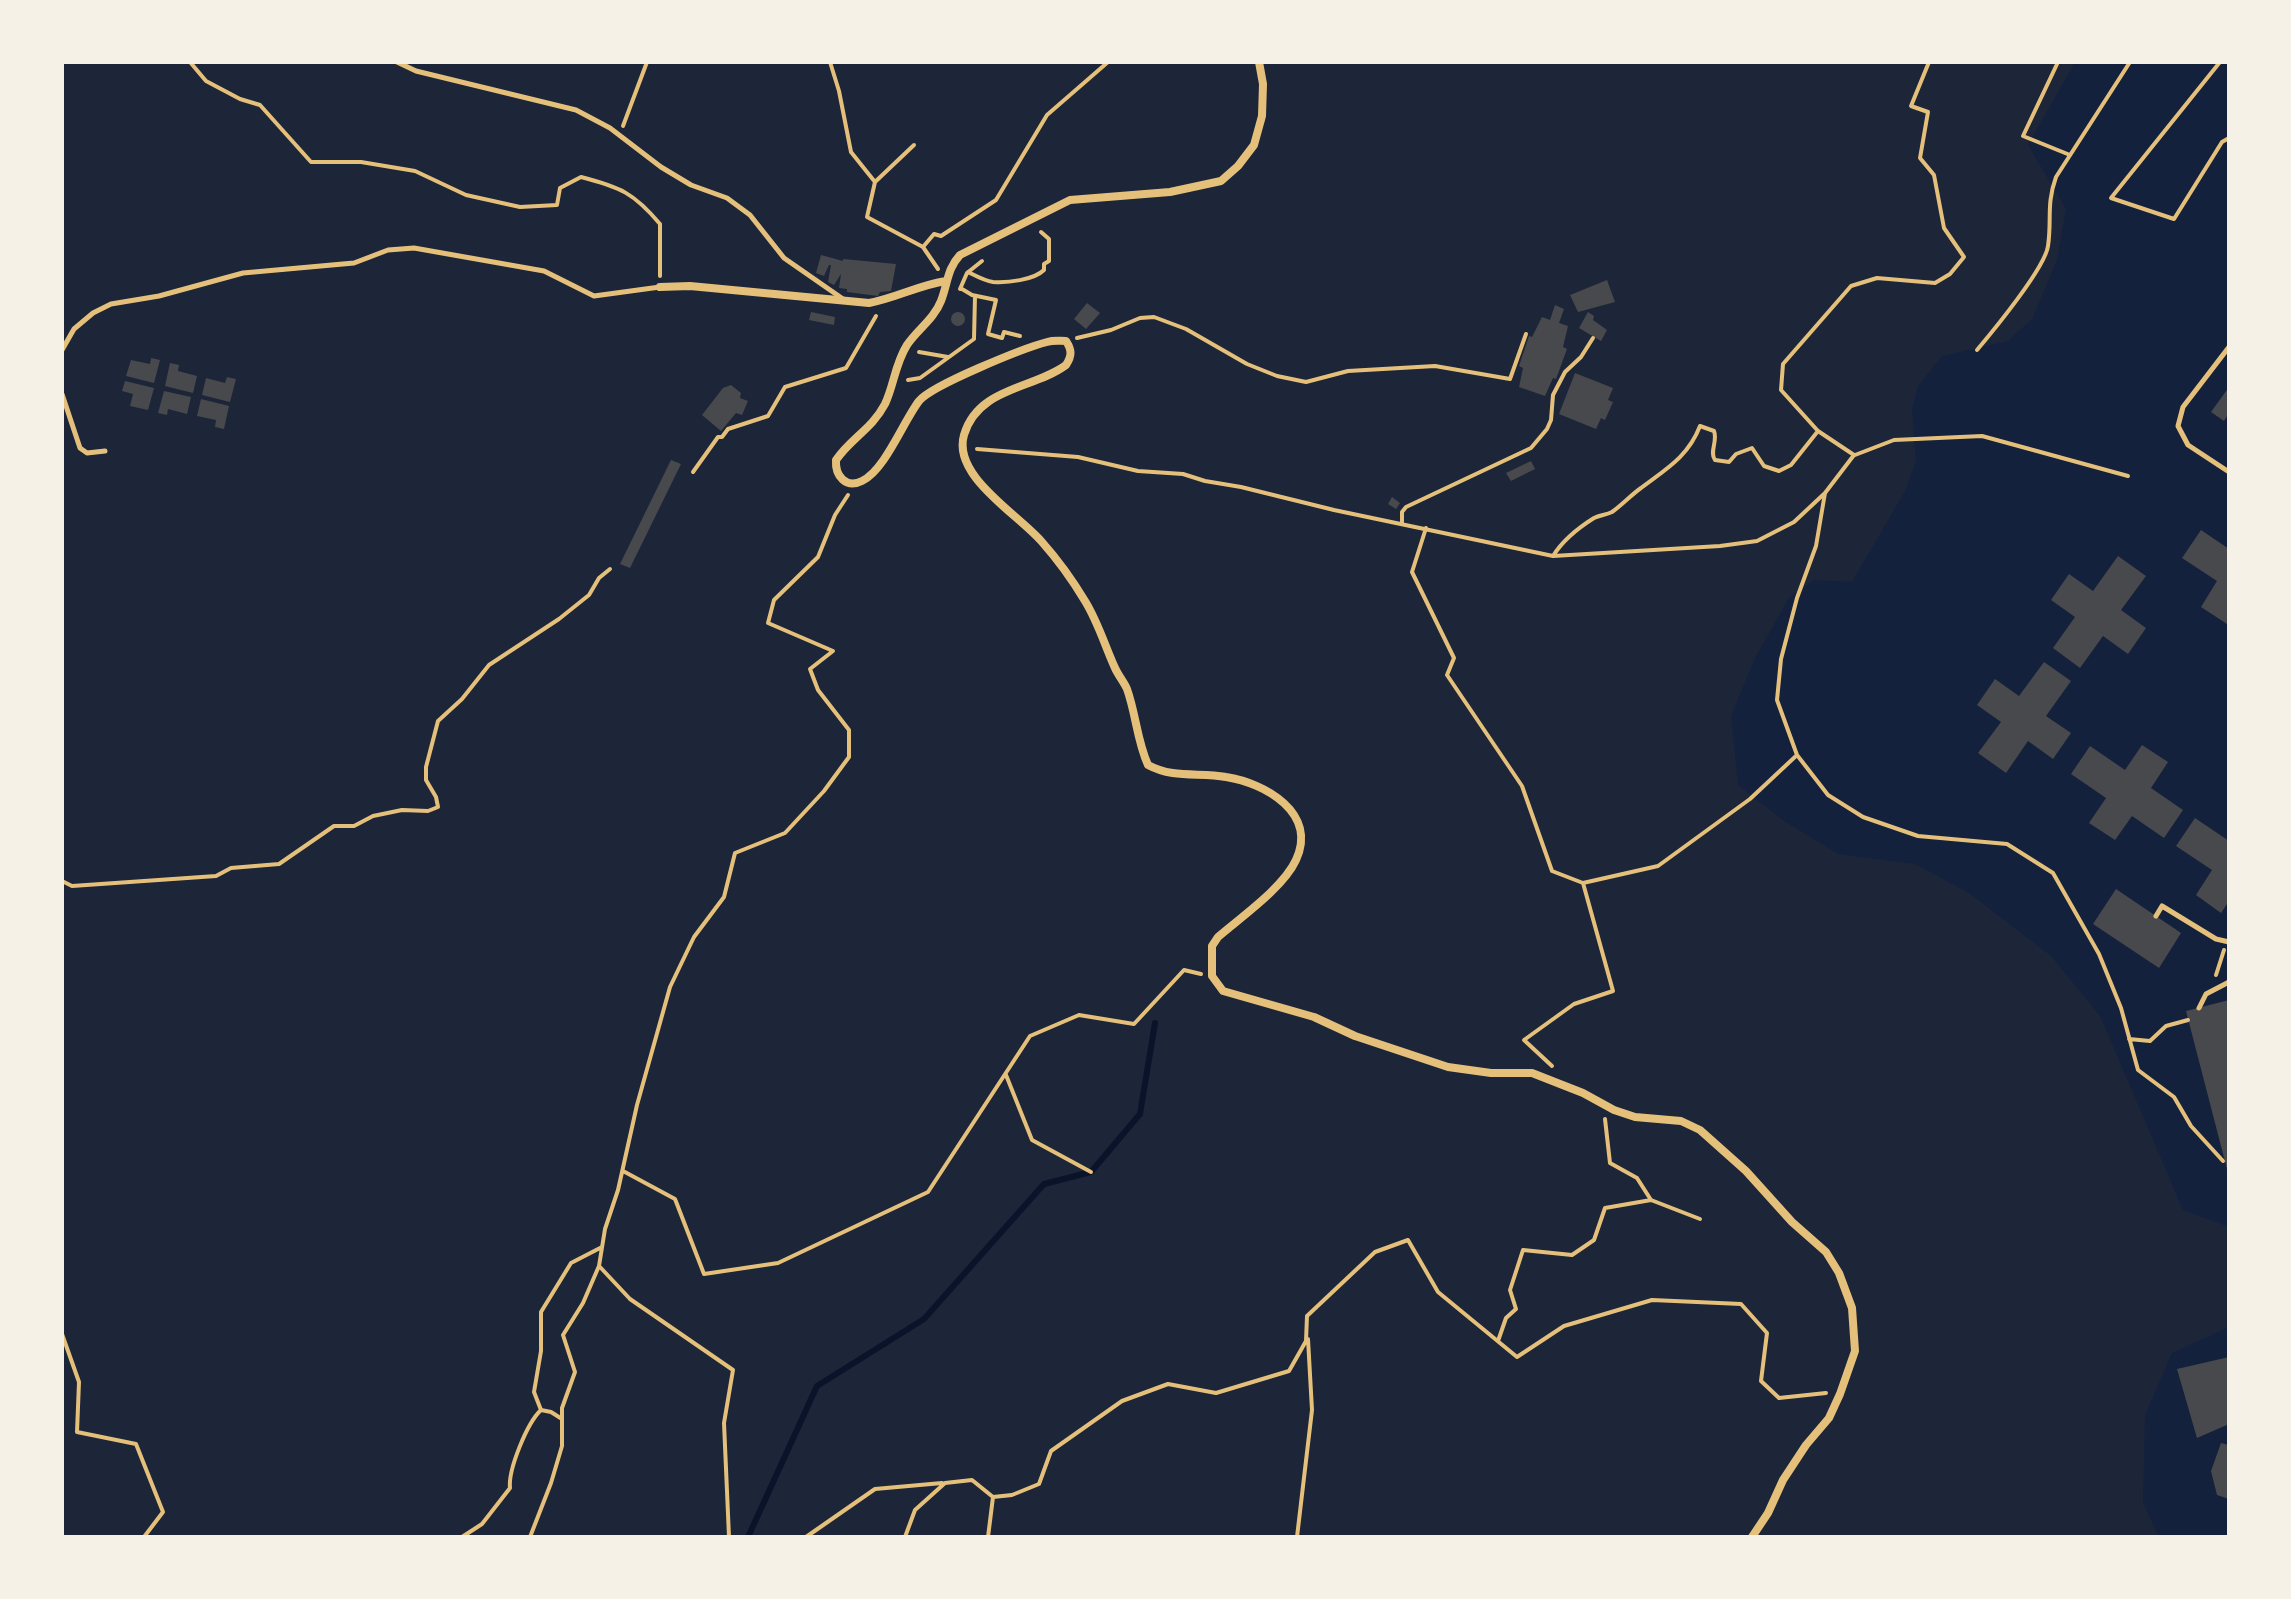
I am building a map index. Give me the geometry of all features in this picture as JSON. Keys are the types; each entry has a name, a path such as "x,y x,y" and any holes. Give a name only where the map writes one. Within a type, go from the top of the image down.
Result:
{"street":[{"path":"1259,62 1263,84 1262,116 1254,145 1221,181 1170,192 1070,200 960,255 949,269 941,301 905,350 886,402 876,419 836,460 838,475 846,483 866,480 890,450 926,393 950,380 1043,343 1066,341 1071,349 1066,365 1015,386 984,406 967,427 961,448 966,467 1042,541 1086,603 1126,687 1139,729 1140,748 1148,765 1174,775 1224,776 1256,784 1290,806 1301,841 1295,861 1275,888 1218,937 1212,946 1212,976 1223,991 1314,1017 1355,1036 1448,1067 1491,1073 1532,1073 1635,1117 1681,1121 1700,1130 1746,1171 1792,1222 1826,1252 1839,1273 1852,1308 1855,1351 1829,1418 1783,1480 1768,1513 1752,1537"},
{"path":"660,287 690,286 869,303 886,300 925,284 946,283"}],"lane":[{"path":"397,62 416,71 576,110 620,135 661,167 691,185 727,198 750,215 784,258 844,300"},
{"path":"62,350 74,329 93,313 111,304 159,296 243,273 354,263 388,250 414,248 544,271 594,296 660,287"},
{"path":"2229,347 2183,407 2178,426 2188,445 2229,472"},
{"path":"62,394 80,448 87,453 105,451"},
{"path":"2156,916 2162,906 2216,939 2229,942"},
{"path":"2199,1008 2200,1000 2213,988 2229,982"}],"path":[{"path":"190,62 206,81 240,99 260,105 311,162 361,162 415,171 453,190 520,207 557,205 560,188 581,177 618,186 645,207 660,224 660,287"},
{"path":"620,135 647,62"},
{"path":"830,62 851,152 875,182"},
{"path":"923,247 934,234 941,236 996,200 1047,115 1108,62"},
{"path":"1854,455 1818,431 1781,390 1783,364 1851,286 1877,278 1935,283 1950,274 1964,257 1944,228 1934,175 1920,158 1928,112 1911,106 1929,62"},
{"path":"2058,62 2023,136 2070,155"},
{"path":"1977,350 2007,314 2048,249 2049,198 2056,177 2130,62"},
{"path":"2220,62 2111,198 2174,219 2222,142 2229,138"},
{"path":"914,145 875,182 867,217 923,247 946,283 975,296 996,300 988,334 1002,338 1004,332 1043,343"},
{"path":"968,272 990,282 1038,276 1049,261 1049,239 1041,232"},
{"path":"962,289 968,272 982,261"},
{"path":"920,378 974,339 975,296"},
{"path":"693,472 718,437 722,437 728,429 768,416 785,387 846,368 886,300"},
{"path":"1111,330 1140,318 1154,317 1186,329 1247,364 1277,376 1306,382 1348,371 1435,366 1510,379 1526,334"},
{"path":"1402,523 1402,512 1406,507 1531,448 1547,429 1553,395 1565,372 1581,357 1593,338"},
{"path":"905,350 948,357"},
{"path":"1553,556 1561,543 1597,516 1610,513 1672,466 1695,440 1700,426 1714,431 1715,460 1729,462 1736,454 1752,448 1764,466 1779,471 1791,465 1818,431"},
{"path":"961,448 1078,457 1138,471 1183,474 1553,556 1757,541 1794,522 1825,493 1854,455 1894,440 1982,436 2128,476"},
{"path":"530,1537 562,1446 562,1408 575,1372 563,1335 583,1303 599,1266 637,1105 670,987 694,937 724,897 735,853 785,833 824,791 849,757 849,730 818,690 810,669 833,651 768,623 774,600 818,557 835,515 854,484"},
{"path":"1825,493 1816,546 1797,598 1781,659 1777,700 1797,755 1828,795 1863,817 1918,836 2007,844 2053,873 2099,954 2121,1008 2138,1070 2174,1097 2191,1126 2223,1161"},
{"path":"1426,528 1412,572 1454,658 1447,675 1522,786 1552,871 1583,883 1658,866 1750,799 1797,755"},
{"path":"62,881 72,886 216,876 231,868 279,864 334,826 354,826 373,816 402,810 428,811 438,807 426,780 426,767 438,721 462,699 489,665 559,619 589,595 599,578 610,569"},
{"path":"1554,1068 1524,1040 1574,1004 1613,991 1583,883"},
{"path":"2216,975 2224,950"},
{"path":"623,1171 675,1199 704,1274 778,1263 928,1192 1030,1036 1079,1015 1134,1024 1184,970 1212,976"},
{"path":"2129,1039 2150,1041 2166,1026 2188,1020"},
{"path":"1005,1074 1032,1140 1091,1172"},
{"path":"1603,1104 1610,1163 1637,1178 1651,1200"},
{"path":"1498,1341 1506,1318 1516,1309 1510,1290 1523,1250 1572,1255 1594,1240 1605,1208 1651,1200 1700,1219"},
{"path":"806,1537 875,1489 972,1480 993,1497 1012,1495 1039,1484 1051,1451 1122,1401 1168,1384 1216,1393 1289,1371 1306,1341 1307,1316 1375,1252 1408,1240 1438,1292 1517,1357 1564,1326 1652,1300 1741,1304 1767,1333 1761,1381 1779,1398 1818,1392 1840,1394"},
{"path":"541,1410 534,1392 541,1351 541,1312 571,1263 602,1247"},
{"path":"599,1266 630,1299 733,1370 724,1423 729,1537"},
{"path":"1297,1537 1312,1410 1307,1316"},
{"path":"62,1334 79,1382 77,1432 136,1444 163,1512 144,1537"},
{"path":"541,1410 562,1419"},
{"path":"462,1537 482,1524 510,1488 509,1477 532,1418 541,1410"},
{"path":"905,1537 915,1510 945,1483"},
{"path":"988,1537 993,1497"}],"shaded area":[{"path":"62,62 2075,62 2028,145 2066,209 2057,260 2032,319 2008,341 1942,356 1918,386 1912,409 1916,461 1905,491 1852,582 1814,580 1789,598 1755,658 1731,716 1738,785 1784,821 1838,854 1915,864 1969,893 2051,956 2100,1016 2183,1210 2229,1227 2229,1327 2172,1353 2145,1415 2143,1503 2159,1537 62,1537"}],"building":[{"path":"821,255 843,261 896,264 891,291 880,292 878,296 839,288 841,274 834,285 828,282 831,265 824,276 816,273"},
{"path":"1607,280 1615,302 1578,312 1570,295"},
{"path":"1087,303 1100,313 1086,329 1074,319"},
{"path":"1555,305 1564,309 1559,323 1568,326 1563,347 1567,349 1556,379 1553,378 1545,396 1519,387 1523,368 1519,366 1529,336 1532,337 1542,317 1550,320"},
{"path":"811,312 835,317 834,325 809,320"},
{"path":"958,312 965,319 958,326 951,319"},
{"path":"1588,312 1607,330 1601,341 1579,328"},
{"path":"151,358 160,360 154,383 126,376 131,360 150,364"},
{"path":"170,363 179,365 178,371 197,376 193,393 165,386"},
{"path":"1575,373 1613,388 1608,400 1613,402 1605,420 1601,418 1596,429 1559,414"},
{"path":"227,377 236,379 230,402 202,395 206,378 225,383"},
{"path":"125,381 154,388 148,410 130,406 133,394 122,391"},
{"path":"731,385 741,393 740,398 748,401 742,415 736,413 721,431 702,415 723,388"},
{"path":"2229,387 2229,413 2224,421 2211,412"},
{"path":"164,391 191,397 187,414 168,409 167,415 158,413"},
{"path":"201,399 229,406 224,429 215,427 216,420 197,416"},
{"path":"671,460 681,464 630,568 620,564"},
{"path":"1531,461 1535,469 1511,481 1506,473"},
{"path":"1392,497 1400,503 1396,509 1388,504"},
{"path":"2201,530 2229,549 2227,624 2201,607 2217,581 2182,558"},
{"path":"2118,556 2146,576 2121,610 2146,628 2128,654 2103,636 2080,668 2053,648 2075,617 2051,600 2069,574 2093,591"},
{"path":"2044,662 2071,681 2046,716 2071,733 2053,759 2028,741 2006,773 1978,753 2001,722 1977,705 1995,679 2019,696"},
{"path":"2142,745 2168,762 2151,788 2183,810 2164,838 2132,816 2115,840 2089,823 2106,798 2071,774 2090,746 2125,770"},
{"path":"2195,818 2229,841 2229,901 2221,913 2196,895 2212,870 2176,846"},
{"path":"2116,889 2181,933 2159,968 2093,924"},
{"path":"2229,1000 2229,1172 2228,1173 2186,1011"},
{"path":"2229,1357 2229,1424 2197,1438 2177,1369"},
{"path":"2221,1443 2229,1445 2229,1499 2217,1495 2211,1471"}],"waterway":[{"path":"748,1537 817,1386 924,1319 1044,1184 1091,1172 1140,1114 1155,1023"}]}
